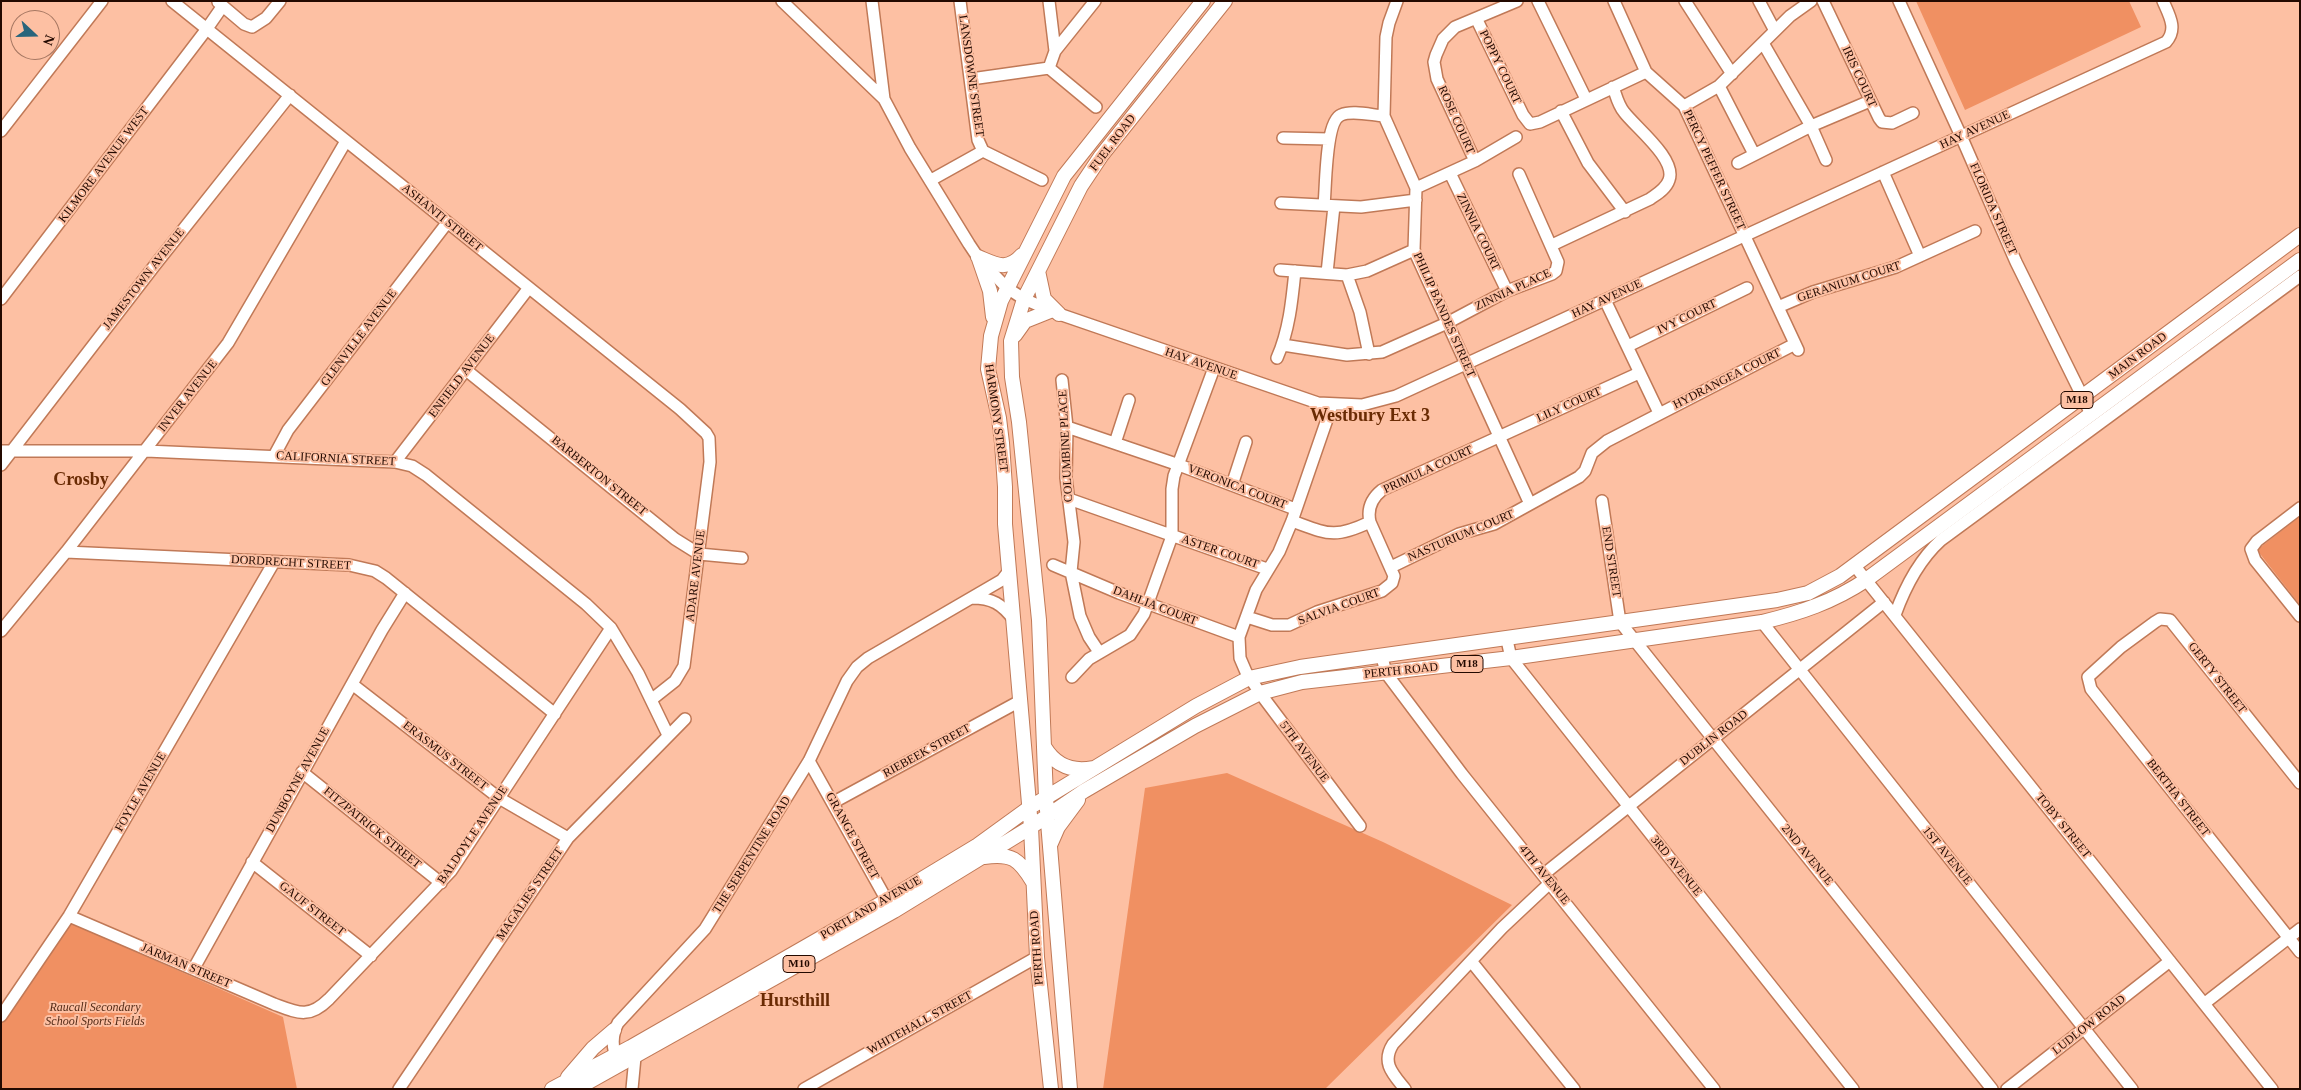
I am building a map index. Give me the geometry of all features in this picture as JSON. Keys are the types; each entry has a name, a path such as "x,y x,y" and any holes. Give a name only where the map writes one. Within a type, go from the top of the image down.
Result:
{"main road":[{"name":"FUEL ROAD","path":"1007,288 1070,166 1202,1"},
{"name":"FUEL ROAD","path":"1024,299 1081,186 1101,156 1225,1"},
{"name":"MAIN ROAD","path":"1854,565 2300,235"},
{"path":"978,258 1006,266 1016,262 1024,254"},
{"path":"978,258 992,299 994,323"},
{"name":"MAIN ROAD","path":"1866,580 2300,260"},
{"path":"1011,341 1025,322 1054,312 1044,299 1038,270"},
{"name":"HARMONY STREET","path":"1007,288 994,323 989,348 988,369 999,418 1002,443 1009,571 1031,827"},
{"name":"HARMONY STREET","path":"1024,299 1011,341 1012,377 1019,422 1039,620 1046,798"},
{"name":"PERTH ROAD","path":"1029,808 1196,706 1249,678 1300,667 1507,640 1796,596 1823,586 1854,565"},
{"name":"PERTH ROAD","path":"1051,1089 1037,957 1031,827 1084,791 1195,726 1260,693 1302,682 1636,642 1762,622 1818,606 1847,592 1866,580"},
{"path":"1045,748 1053,760 1069,768 1084,770 1096,767"},
{"path":"1050,848 1058,827 1084,791"},
{"name":"PERTH ROAD","path":"1046,798 1070,1089"},
{"name":"PORTLAND AVENUE","path":"890,905 1029,808"},
{"name":"PORTLAND AVENUE","path":"557,1086 633,1052 890,905 980,858 1031,827"},
{"path":"980,858 1001,856 1013,858 1024,868 1033,883"},
{"path":"557,1086 593,1048 614,1030"},
{"name":"PORTLAND AVENUE","path":"576,1089 617,1060"}],"street":[{"path":"1,131 102,1"},
{"name":"ASHANTI STREET","path":"172,1 528,289 680,409 702,428 710,438"},
{"path":"219,4 244,24 252,27 266,18 280,1"},
{"path":"782,1 884,99 910,148 978,258 1007,288"},
{"path":"872,1 884,99"},
{"name":"LANSDOWNE STREET","path":"960,1 978,140 983,151"},
{"path":"1049,1 1056,51"},
{"path":"1049,68 1056,51 1095,1"},
{"name":"PHILIP BANDES STREET","path":"1397,1 1386,38 1384,116 1416,194 1414,250 1530,504"},
{"path":"1538,1 1586,99"},
{"name":"PERCY PEFFER STREET","path":"1614,1 1646,72 1684,106 1797,347"},
{"path":"1685,1 1732,74"},
{"path":"1759,1 1775,31"},
{"path":"1684,106 1719,86 1797,10 1811,1"},
{"name":"IRIS COURT","path":"1823,1 1882,122 1892,123 1913,113"},
{"name":"FLORIDA STREET","path":"1899,1 1961,136 2008,245 2091,414"},
{"name":"HAY AVENUE","path":"1007,288 1024,299 1054,312 1304,400 1332,405 1362,405 1382,401 2166,42 2172,28 2163,1"},
{"path":"1477,20 1512,2"},
{"name":"KILMORE AVENUE WEST","path":"1,299 206,30 219,4"},
{"name":"ROSE COURT","path":"1475,161 1437,79 1434,62 1443,39 1455,27 1477,20"},
{"name":"POPPY COURT","path":"1477,20 1523,115 1530,124 1561,111"},
{"path":"1763,43 1811,126 1826,160"},
{"path":"971,79 1049,68 1096,107"},
{"path":"1625,212 1588,163 1561,111 1646,72"},
{"path":"1719,86 1754,154"},
{"path":"1519,174 1552,245 1625,212 1663,190 1670,180 1670,174 1662,155 1623,111 1613,87"},
{"name":"JAMESTOWN AVENUE","path":"1,465 7,451 290,95"},
{"path":"1738,163 1811,126 1870,100"},
{"path":"1327,273 1329,139 1333,121 1341,114 1384,116"},
{"path":"1281,203 1374,207 1416,194 1516,137"},
{"path":"1283,138 1329,139"},
{"name":"INVER AVENUE","path":"1,631 66,552 228,343 346,140"},
{"path":"931,180 983,151 1042,180"},
{"path":"1883,172 1920,256"},
{"name":"ZINNIA COURT","path":"1450,173 1507,291"},
{"name":"GLENVILLE AVENUE","path":"274,456 288,430 447,223"},
{"name":"GERANIUM COURT","path":"1778,307 1798,298 1880,273 1975,231"},
{"name":"ZINNIA PLACE","path":"1283,344 1336,353 1369,354 1382,352 1447,323 1507,291 1540,280 1556,271 1558,262 1552,245"},
{"path":"1280,270 1347,275 1367,271 1414,250"},
{"path":"1277,358 1283,344 1295,271"},
{"path":"1347,275 1360,312 1369,354"},
{"path":"1894,615 1901,597 1921,562 1941,540 2300,276"},
{"name":"IVY COURT","path":"1628,346 1747,288"},
{"name":"ENFIELD AVENUE","path":"395,462 528,289"},
{"path":"1606,300 1659,413"},
{"name":"HYDRANGEA COURT","path":"1530,504 1579,477 1585,471 1592,453 1600,445 1659,413 1797,347"},
{"path":"1072,677 1084,664 1100,652 1130,635 1139,623 1148,604 1172,536 1172,489 1178,465 1214,368"},
{"name":"BARBERTON STREET","path":"466,370 675,539 699,554 742,558"},
{"name":"LILY COURT","path":"1499,438 1639,373"},
{"name":"COLUMBINE PLACE","path":"1062,380 1067,427 1065,468 1074,542 1071,572 1080,616 1089,637 1100,652"},
{"path":"1115,442 1129,400"},
{"path":"1239,637 1256,590 1279,552 1292,521 1332,405"},
{"name":"VERONICA COURT","path":"1067,427 1115,442 1295,509"},
{"name":"ADARE AVENUE","path":"651,700 675,681 684,666 710,462 710,438"},
{"name":"PRIMULA COURT","path":"1370,522 1369,509 1382,490 1499,438"},
{"path":"1232,485 1246,442"},
{"name":"CALIFORNIA STREET","path":"7,451 146,450 395,462 412,466 426,475 586,604 611,628 638,673 668,735"},
{"name":"ASTER COURT","path":"1069,500 1267,569"},
{"name":"END STREET","path":"1602,501 1620,622"},
{"name":"NASTURIUM COURT","path":"1391,567 1459,534 1494,524 1530,504"},
{"path":"2300,508 2257,541 2251,550 2251,553 2300,616"},
{"path":"1292,521 1335,534 1348,532 1370,522 1391,567"},
{"name":"DORDRECHT STREET","path":"66,552 363,567 375,571 405,593 555,714"},
{"name":"FOYLE AVENUE","path":"1,1016 68,916 274,562"},
{"path":"1053,565 1071,572"},
{"name":"TOBY STREET","path":"1854,565 2272,1089"},
{"name":"SALVIA COURT","path":"1247,617 1272,625 1289,625 1317,612 1382,591 1394,580 1391,567"},
{"name":"THE SERPENTINE ROAD","path":"614,1030 618,1023 705,929 809,762 851,674 863,662 893,642 1002,580 1009,571"},
{"name":"DAHLIA COURT","path":"1071,572 1148,604 1239,637"},
{"name":"DUNBOYNE AVENUE","path":"194,968 302,772 405,593"},
{"path":"971,598 994,601 1006,610 1014,620"},
{"name":"DUBLIN ROAD","path":"1405,1089 1388,1065 1390,1050 1548,878 1628,807 1884,602"},
{"name":"GERTY STREET","path":"2121,647 2160,619 2170,620 2300,782"},
{"name":"2ND AVENUE","path":"1620,622 1992,1089"},
{"name":"1ST AVENUE","path":"1762,622 2132,1089"},
{"name":"BALDOYLE AVENUE","path":"304,1014 313,1012 324,1004 442,883 611,628"},
{"name":"5TH AVENUE","path":"1239,637 1240,658 1249,678 1360,826"},
{"name":"3RD AVENUE","path":"1507,640 1511,658 1853,1089"},
{"name":"BERTHA STREET","path":"2121,647 2090,674 2088,685 2300,952"},
{"name":"4TH AVENUE","path":"1382,657 1386,673 1462,774 1548,878 1714,1089"},
{"name":"ERASMUS STREET","path":"352,684 499,798 568,838"},
{"name":"RIEBEEK STREET","path":"834,802 1020,701"},
{"name":"MAGALIES STREET","path":"399,1089 568,838 685,719"},
{"name":"GRANGE STREET","path":"809,762 834,802 890,905"},
{"name":"FITZPATRICK STREET","path":"302,772 442,883"},
{"name":"GAUF STREET","path":"252,862 371,956"},
{"name":"JARMAN STREET","path":"68,916 194,968 274,1004 304,1014"},
{"path":"2204,1003 2300,929"},
{"name":"WHITEHALL STREET","path":"804,1089 1037,957"},
{"name":"LUDLOW ROAD","path":"2007,1089 2170,960"},
{"path":"1471,961 1574,1089"},
{"path":"614,1030 612,1042 617,1060"},
{"path":"632,1089 633,1052"}],"green space":[{"path":"1916,1 2129,1 2141,27 1965,110"},
{"path":"2300,516 2300,605 2257,550"},
{"path":"1227,773 1383,842 1512,905 1325,1089 1103,1089 1145,788"},
{"name":"Raucall Secondary School Sports Fields","path":"71,923 283,1017 297,1089 1,1089 1,1020"}],"district":[{"name":"Westbury Ext 3","path":"1370,416"},
{"name":"Crosby","path":"81,480"},
{"name":"Hursthill","path":"795,1001"}]}
